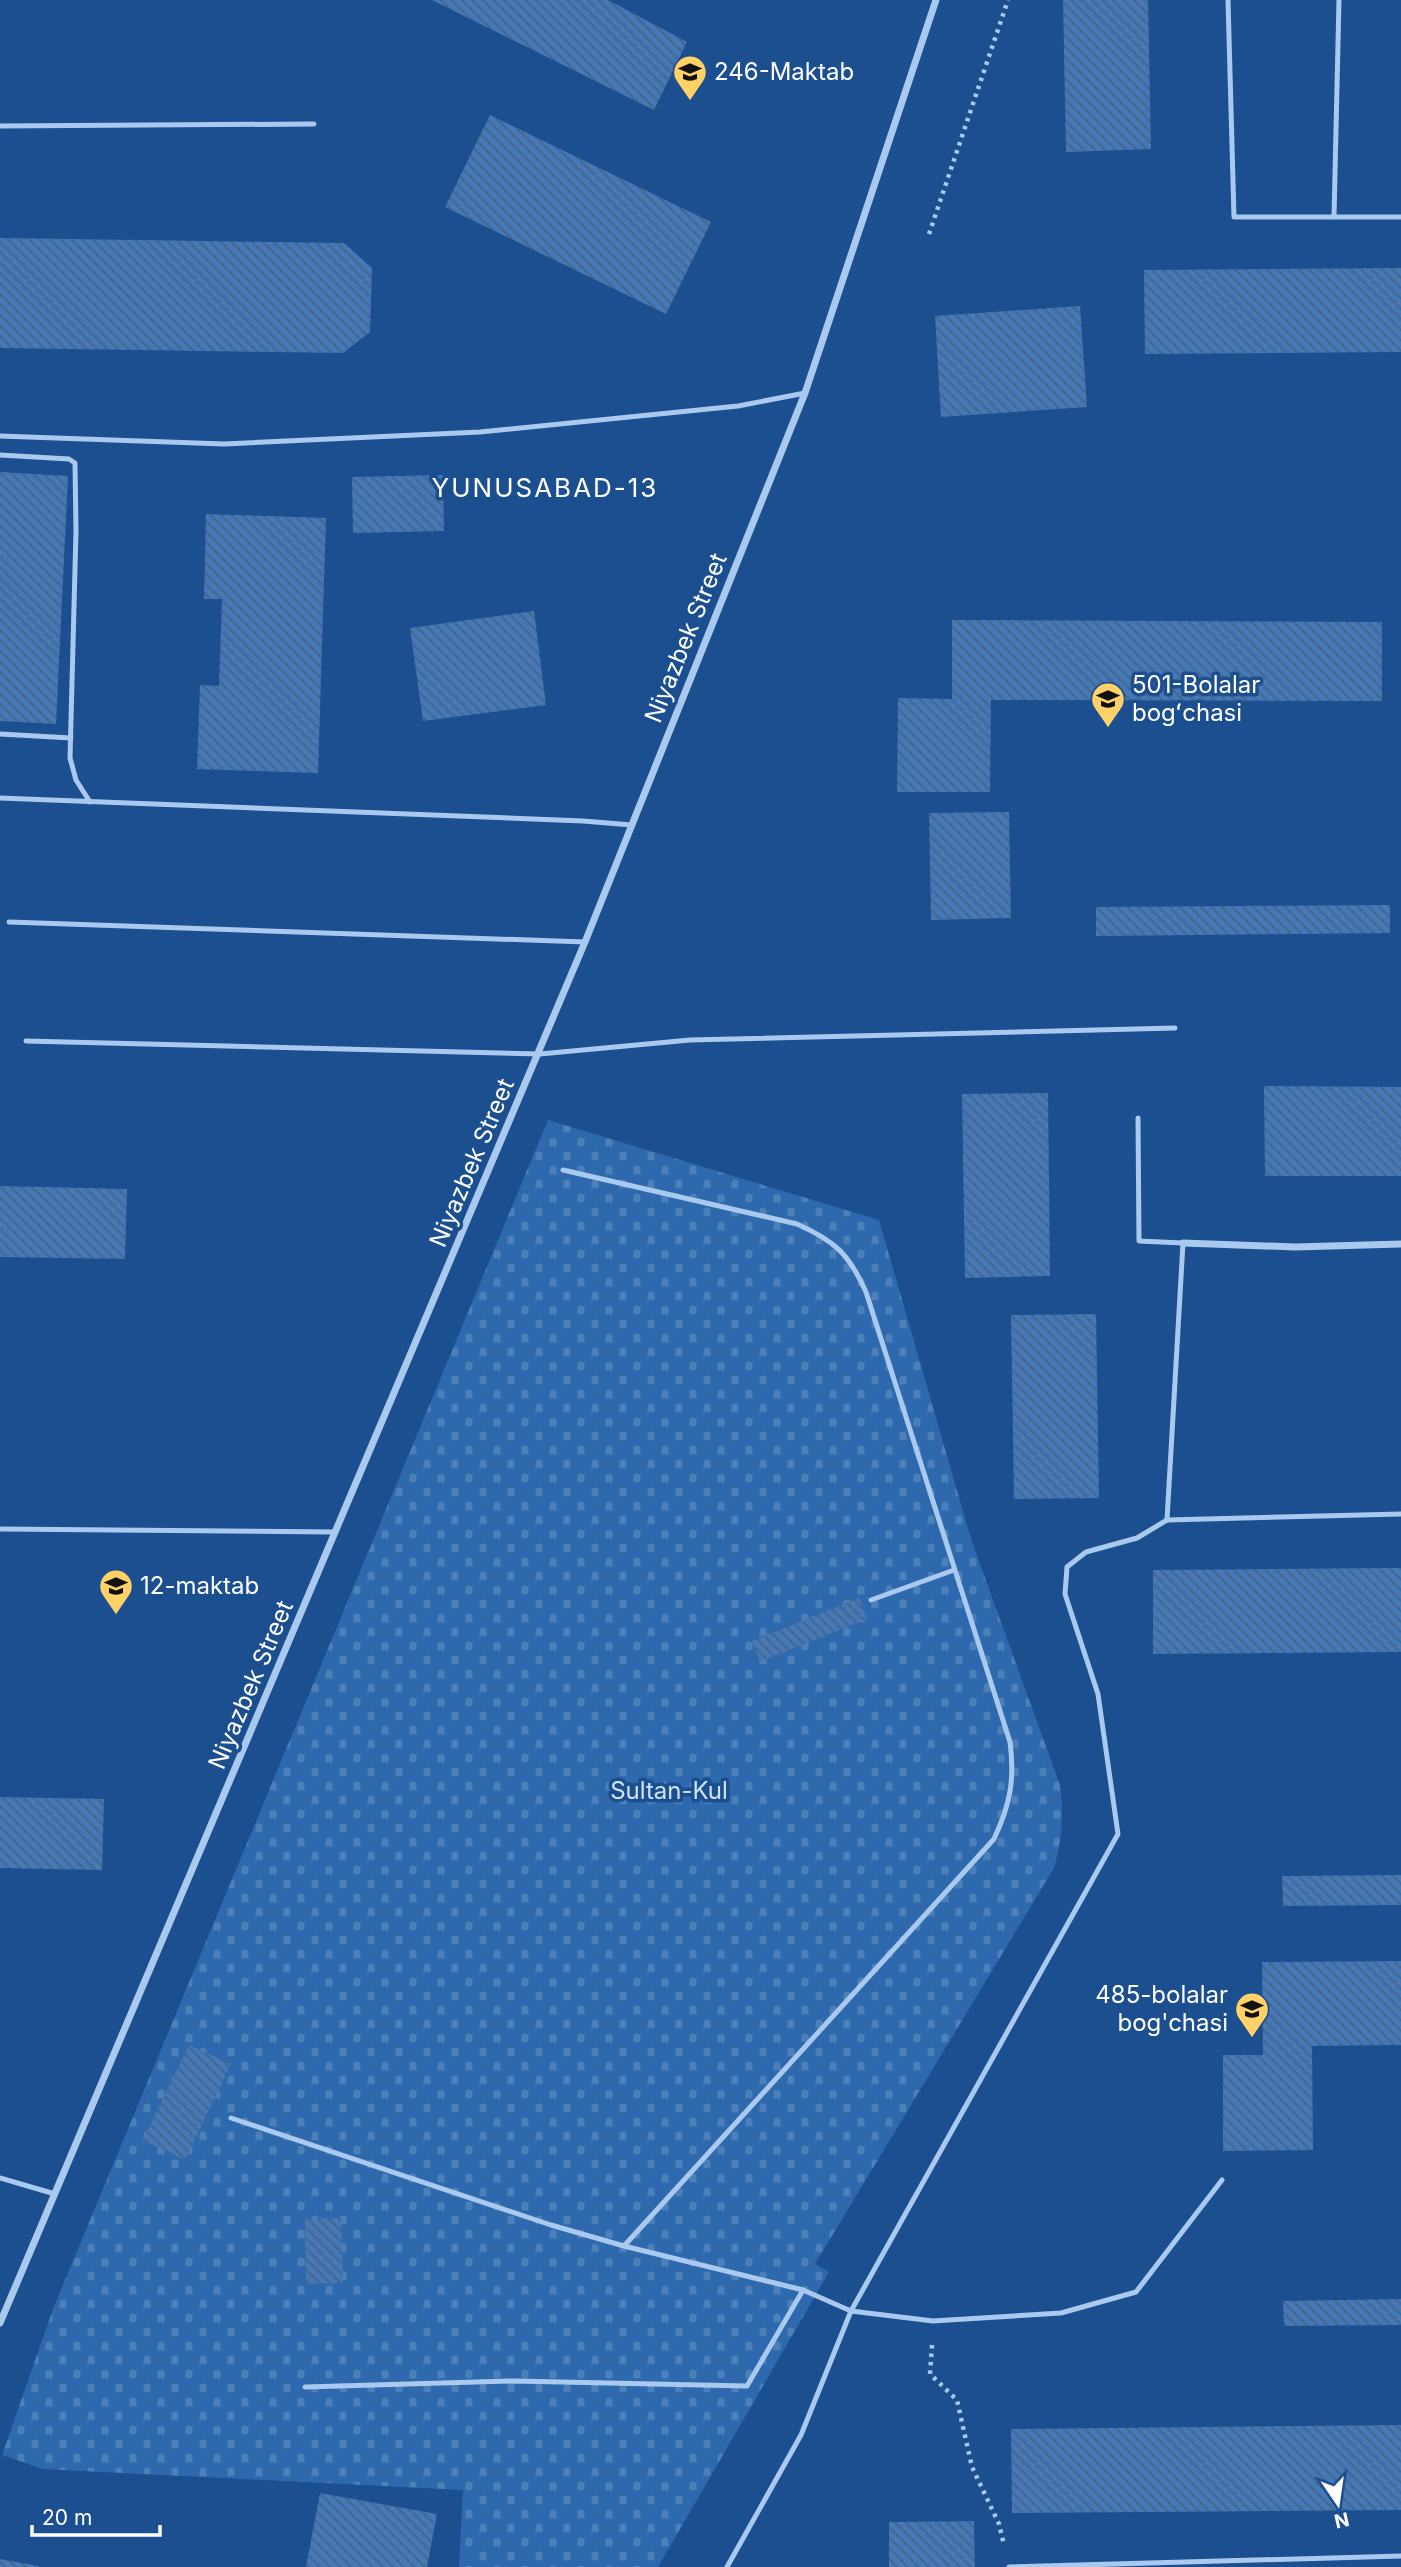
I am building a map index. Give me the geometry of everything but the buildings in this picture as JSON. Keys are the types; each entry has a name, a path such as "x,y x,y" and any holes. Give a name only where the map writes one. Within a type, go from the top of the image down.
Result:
{"street":[{"name":"Niyazbek Street","path":"0,2323 540,1054 805,393 936,0"},
{"path":"1183,1243 1296,1247 1401,1244"}],"lane":[{"path":"1228,0 1234,217 1401,217"},
{"path":"1334,217 1339,0"},
{"path":"0,127 314,124"},
{"path":"0,436 224,444 480,432 738,406 805,393"},
{"path":"0,456 69,459 75,463 76,531 70,758 76,780 90,802"},
{"path":"0,734 71,738"},
{"path":"0,798 632,825"},
{"path":"9,922 585,942"},
{"path":"26,1041 540,1054 690,1040 1175,1028"},
{"path":"1138,1118 1139,1241 1183,1243 1167,1520"},
{"path":"563,1170 797,1224 822,1235 843,1251 857,1271 866,1292 1010,1742 1013,1769 1006,1814 994,1839 624,2246"},
{"path":"727,2567 801,2435 851,2311 1118,1834 1098,1694 1065,1594 1067,1567 1086,1552 1136,1538 1167,1520 1401,1514"},
{"path":"0,1529 336,1532"},
{"path":"871,1600 954,1570"},
{"path":"231,2118 551,2225 624,2246 803,2290 851,2311 933,2321 1061,2313 1136,2291 1222,2180"},
{"path":"0,2178 55,2194"},
{"path":"305,2387 514,2381 747,2386 803,2290"},
{"path":"1009,2566 1401,2556"}],"path":[{"path":"929,234 1008,0"},
{"path":"933,2321 930,2374 957,2400 972,2467 999,2524 1009,2566"}],"green space":[{"name":"Sultan-Kul","path":"548,1120 879,1220 971,1539 1060,1785 1061,1796 1062,1827 1054,1868 815,2264 829,2272 658,2567 459,2567 463,2490 43,2469 2,2455 53,2309"}],"place":[{"name":"246-Maktab","path":"690,102"},
{"name":"501-Bolalar bogʻchasi","path":"1108,729"},
{"name":"12-maktab","path":"116,1616"},
{"name":"485-bolalar bog'chasi","path":"1252,2039"}],"district":[{"name":"YUNUSABAD-13","path":"545,488"}]}
